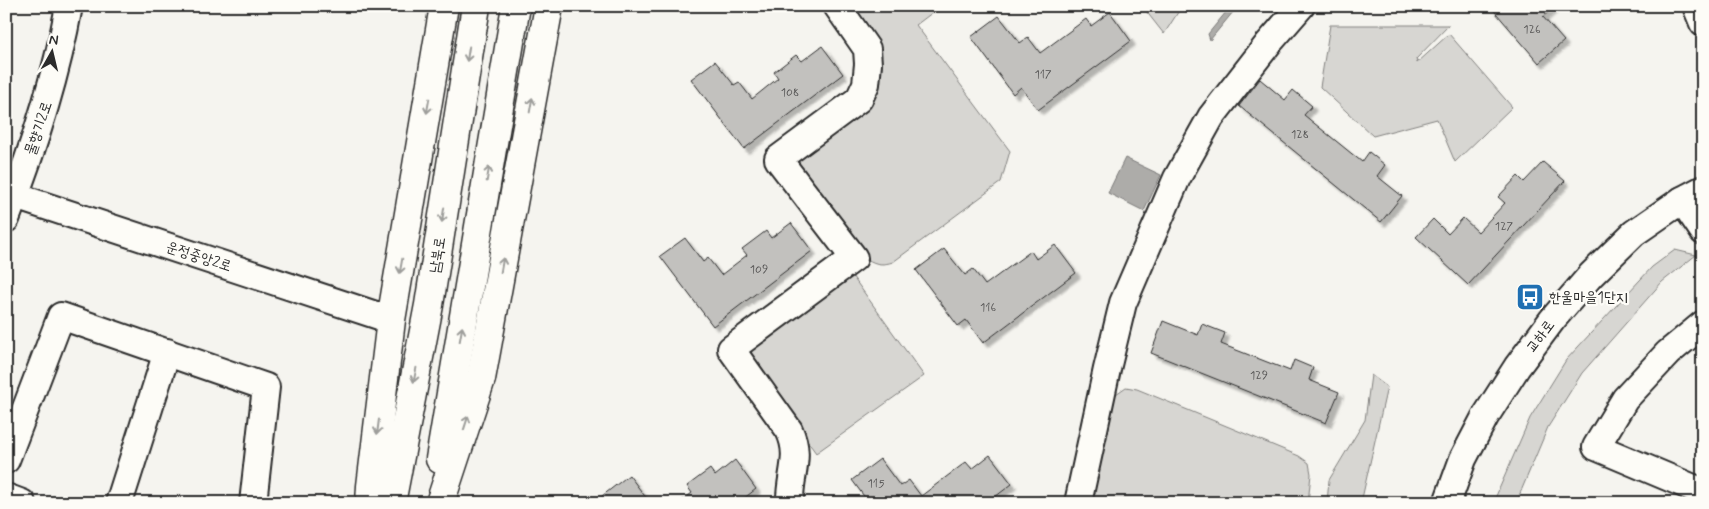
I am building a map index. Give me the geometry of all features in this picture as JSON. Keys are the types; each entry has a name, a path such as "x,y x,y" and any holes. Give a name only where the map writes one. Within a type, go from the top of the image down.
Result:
{"main road":[{"path":"370,503 391,320 444,6"},
{"name":"남북로","path":"391,503 429,305 476,6"},
{"path":"433,503 516,6"},
{"path":"440,503 481,379 549,6"}],"street":[{"name":"물향기2로","path":"9,202 50,94 62,46 69,6"},
{"path":"790,503 795,442 789,430 731,349 854,258 778,159 859,99 866,84 867,49 837,6"},
{"path":"1078,503 1107,369 1124,303 1177,178 1211,118 1268,44 1302,6"},
{"path":"1696,6 1703,23"},
{"path":"1693,194 1703,231"},
{"name":"교하로","path":"1447,503 1463,459 1485,417 1517,367 1552,320 1591,275 1634,233 1693,194"},
{"name":"운정중앙2로","path":"9,202 391,320"},
{"path":"6,460 61,316 266,387 253,503"},
{"path":"1702,490 1596,447 1625,399 1668,353 1703,324"},
{"path":"119,503 167,352"},
{"path":"6,497 22,503"}],"shaded area":[{"path":"853,6 941,6 916,25 1010,151 1001,182 893,262 886,264 880,264 867,259 797,161 867,111 873,102 879,56"},
{"path":"1142,6 1182,6 1164,34"},
{"path":"1231,6 1238,6 1210,40 1208,34"},
{"path":"1330,25 1449,25 1416,59 1417,63 1449,34 1512,107 1455,162 1437,119 1373,136 1320,87"},
{"path":"1125,158 1161,175 1144,211 1108,193"},
{"path":"1675,250 1696,255 1662,282 1582,373 1548,427 1516,503 1493,503 1530,418 1566,360 1652,267"},
{"path":"850,273 924,376 816,453 742,351"},
{"path":"1371,375 1387,387 1361,503 1327,503 1329,480 1365,420"},
{"path":"1126,387 1137,389 1299,456 1309,463 1311,474 1308,503 1094,503 1093,494 1112,402 1116,394"}],"building":[{"path":"1490,6 1555,6 1543,17 1564,41 1539,63"},
{"path":"1110,12 1131,41 1038,110 1021,87 1013,94 971,37 999,16 1020,43 1028,37 1040,53 1086,19 1091,26"},
{"path":"822,46 843,74 744,149 691,79 715,61 734,85 739,82 752,99 778,78 774,72 796,55 802,61"},
{"path":"1260,79 1285,100 1293,90 1312,106 1304,115 1362,162 1369,152 1385,165 1377,176 1402,196 1381,222 1239,106"},
{"path":"1543,162 1565,181 1468,285 1416,237 1433,219 1448,234 1463,218 1478,232 1505,203 1498,197 1518,176 1524,182"},
{"path":"791,223 812,251 713,326 660,256 685,238 703,262 708,258 721,275 747,255 742,249 766,231 771,238"},
{"path":"1055,245 1076,273 983,343 966,320 958,326 916,270 944,249 965,275 973,269 985,285 1031,251 1036,259"},
{"path":"1163,321 1198,335 1202,324 1225,333 1221,344 1290,371 1294,360 1313,368 1309,380 1339,392 1326,423 1151,353"},
{"path":"990,455 1012,484 987,503 869,503 852,480 880,459 900,486 909,480 921,496 966,462 972,469"},
{"path":"735,460 756,489 738,503 679,503 692,493 687,486 710,469 715,476"},
{"path":"629,475 650,503 593,503"}],"place":[{"name":"한울마을1단지","path":"1530,297"}]}
